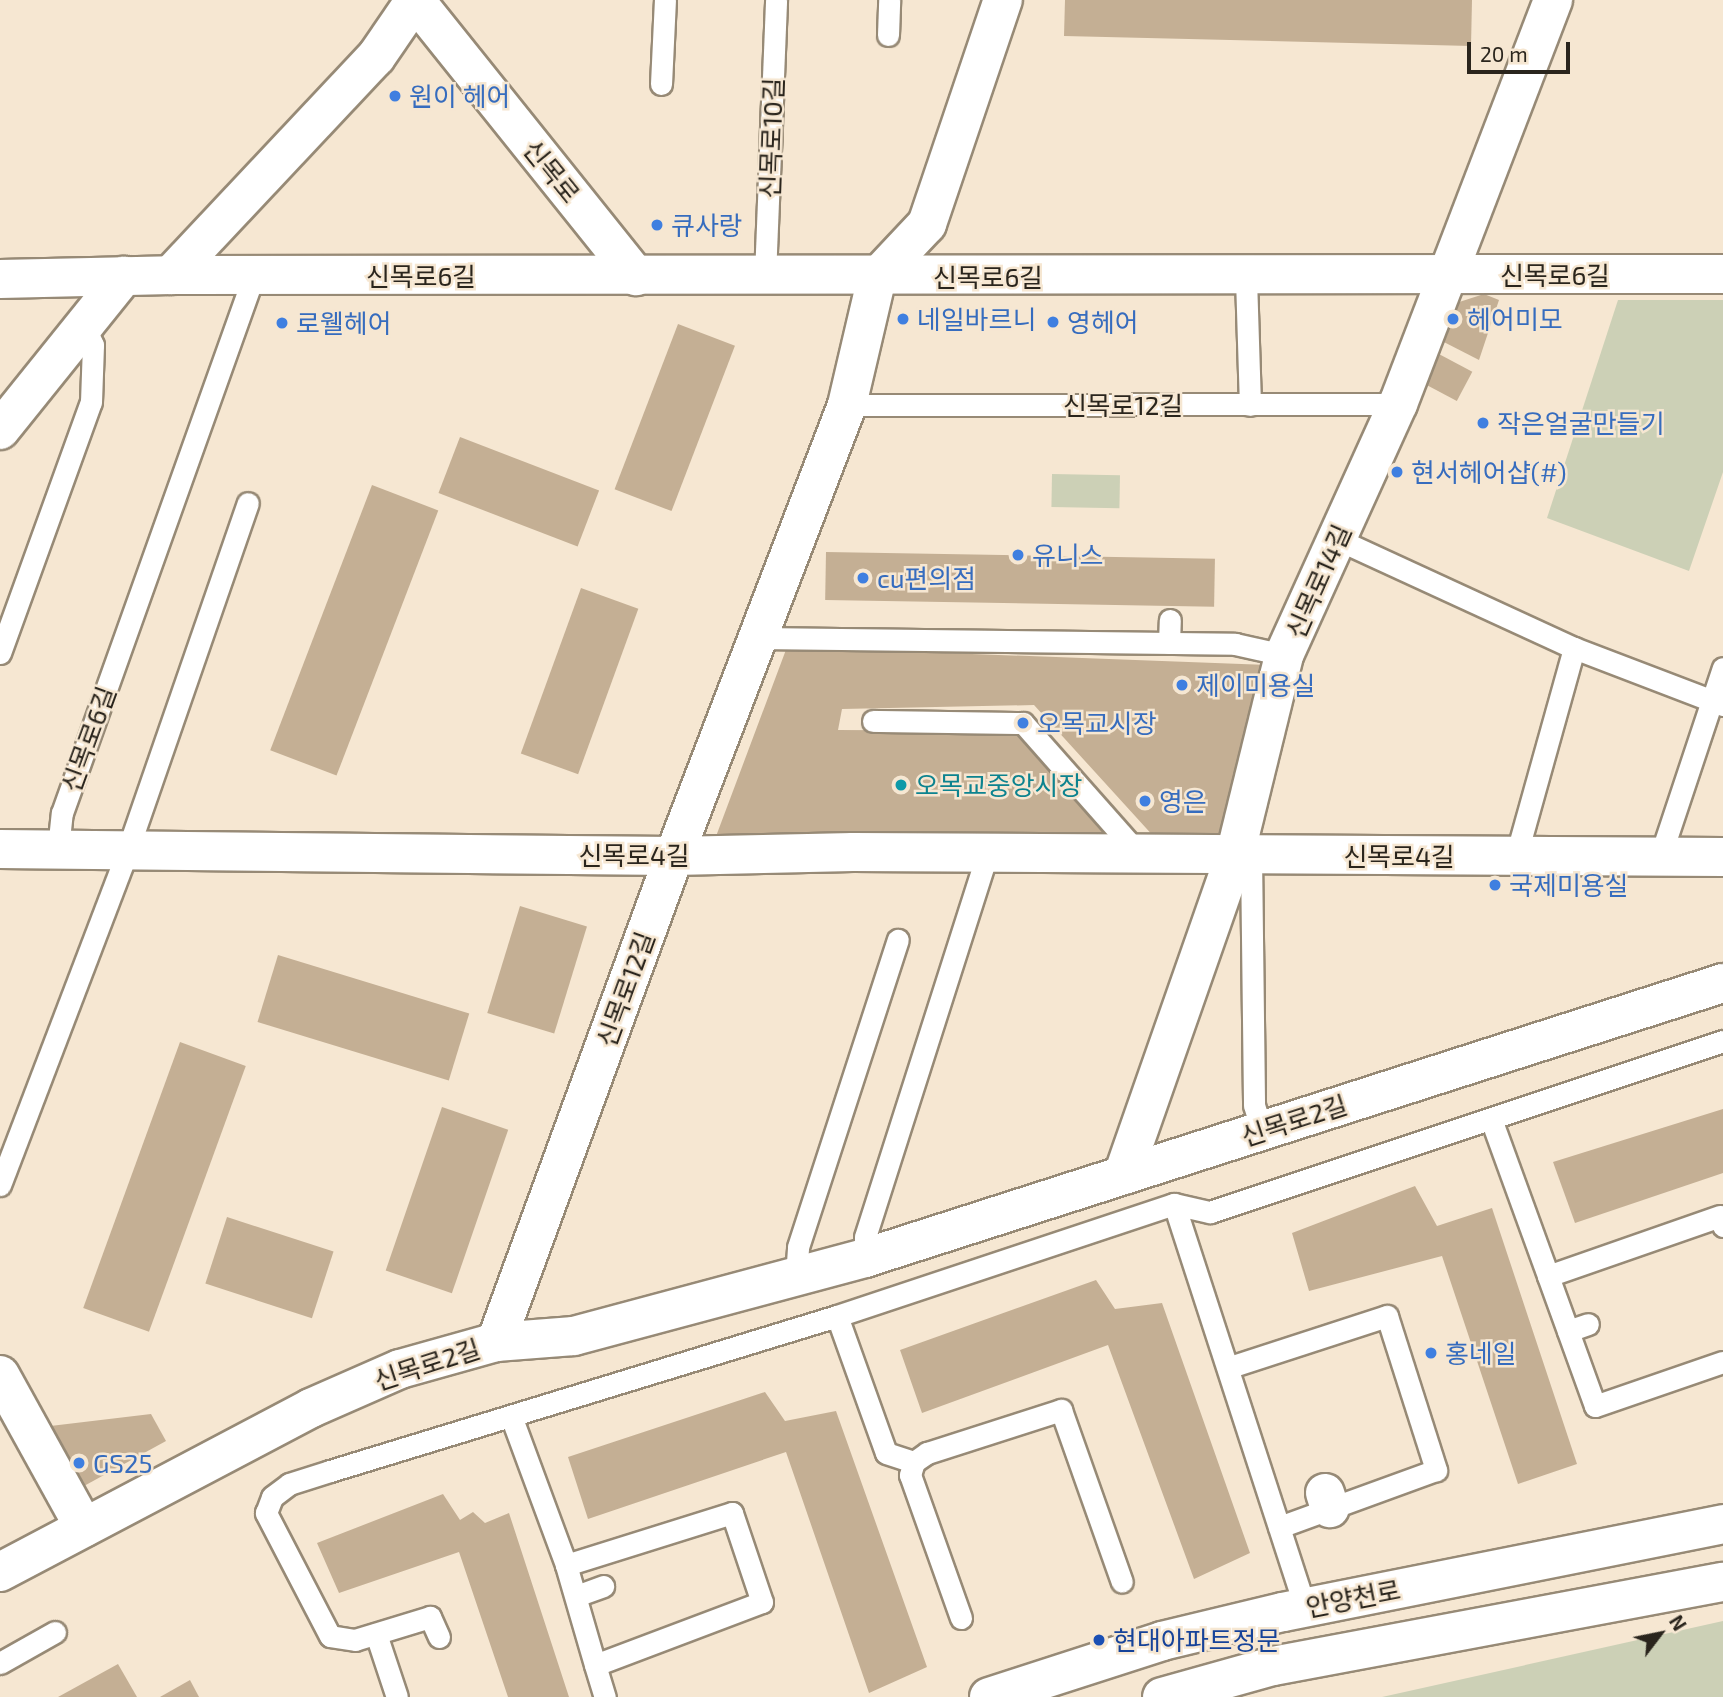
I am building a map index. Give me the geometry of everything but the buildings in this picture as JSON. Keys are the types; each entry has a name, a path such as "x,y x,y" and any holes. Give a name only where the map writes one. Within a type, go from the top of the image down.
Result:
{"street":[{"path":"171,275 376,57 415,0"},
{"name":"신목로","path":"415,0 636,276"},
{"path":"877,277 927,224 1003,0"},
{"name":"신목로14길","path":"1123,1175 1243,855 1284,655 1398,404 1553,0"},
{"name":"신목로6길","path":"0,279 171,275 1246,278 1723,274"},
{"path":"0,430 124,276"},
{"name":"신목로12길","path":"496,1342 674,856 847,405 877,277"},
{"name":"신목로4길","path":"0,849 674,856 853,852 987,855 1723,857"},
{"name":"신목로2길","path":"0,1572 311,1408 400,1369 496,1342 574,1336 865,1258 1723,983"},
{"path":"0,1375 84,1527"},
{"name":"안양천로","path":"989,1697 1162,1641 1306,1608 1723,1524"},
{"name":"안양천로","path":"1162,1697 1273,1666 1723,1582"}],"lane":[{"path":"661,83 665,0"},
{"name":"신목로10길","path":"765,276 776,0"},
{"path":"888,35 889,0"},
{"name":"신목로6길","path":"58,849 62,813 254,275"},
{"path":"1246,278 1250,405"},
{"path":"0,653 91,402 93,345 84,326"},
{"name":"신목로12길","path":"847,405 1398,404"},
{"path":"0,1185 128,849 248,503"},
{"path":"1337,539 1574,648 1718,703"},
{"path":"1169,643 1170,620"},
{"path":"758,638 934,633 1235,644 1284,655"},
{"path":"1516,856 1574,648"},
{"path":"1660,857 1718,703 1723,668"},
{"path":"873,721 1023,723 1139,854"},
{"path":"865,1258 865,1237 987,855"},
{"path":"1243,855 1254,1105 1262,1131"},
{"path":"796,1276 798,1247 898,940"},
{"path":"439,1637 430,1617 355,1640 330,1636 266,1513 272,1497 289,1484 836,1316 1174,1204 1210,1212 1723,1041"},
{"path":"1491,1119 1548,1276 1578,1328 1595,1406 1723,1362"},
{"path":"1174,1204 1230,1367 1306,1608"},
{"path":"1548,1276 1720,1216 1723,1226"},
{"path":"836,1316 886,1453 914,1462"},
{"path":"1230,1367 1387,1316 1436,1470 1327,1501 1279,1527"},
{"path":"961,1618 910,1475 914,1462 927,1453 971,1450 1062,1410 1122,1582"},
{"path":"511,1416 566,1565 605,1697"},
{"path":"566,1565 732,1513 762,1602 595,1665"},
{"path":"576,1596 603,1586"},
{"path":"0,1663 55,1632"},
{"path":"376,1634 397,1697"}],"green space":[{"path":"1618,300 1723,300 1723,472 1689,571 1547,518"},
{"path":"1052,474 1120,475 1119,508 1051,507"},
{"path":"1723,1621 1723,1697 1382,1697"}],"place":[{"name":"원이 헤어","path":"395,96"},
{"name":"큐사랑","path":"657,225"},
{"name":"네일바르니","path":"903,319"},
{"name":"헤어미모","path":"1453,319"},
{"name":"영헤어","path":"1053,322"},
{"name":"로웰헤어","path":"282,323"},
{"name":"작은얼굴만들기","path":"1483,423"},
{"name":"현서헤어샵(#)","path":"1397,472"},
{"name":"유니스","path":"1018,555"},
{"name":"cu편의점","path":"863,578"},
{"name":"제이미용실","path":"1182,685"},
{"name":"오목교시장","path":"1023,723"},
{"name":"오목교중앙시장","path":"901,785"},
{"name":"영은","path":"1145,801"},
{"name":"국제미용실","path":"1495,885"},
{"name":"홍네일","path":"1431,1353"},
{"name":"GS25","path":"79,1463"},
{"name":"현대아파트정문","path":"1099,1640"}]}
